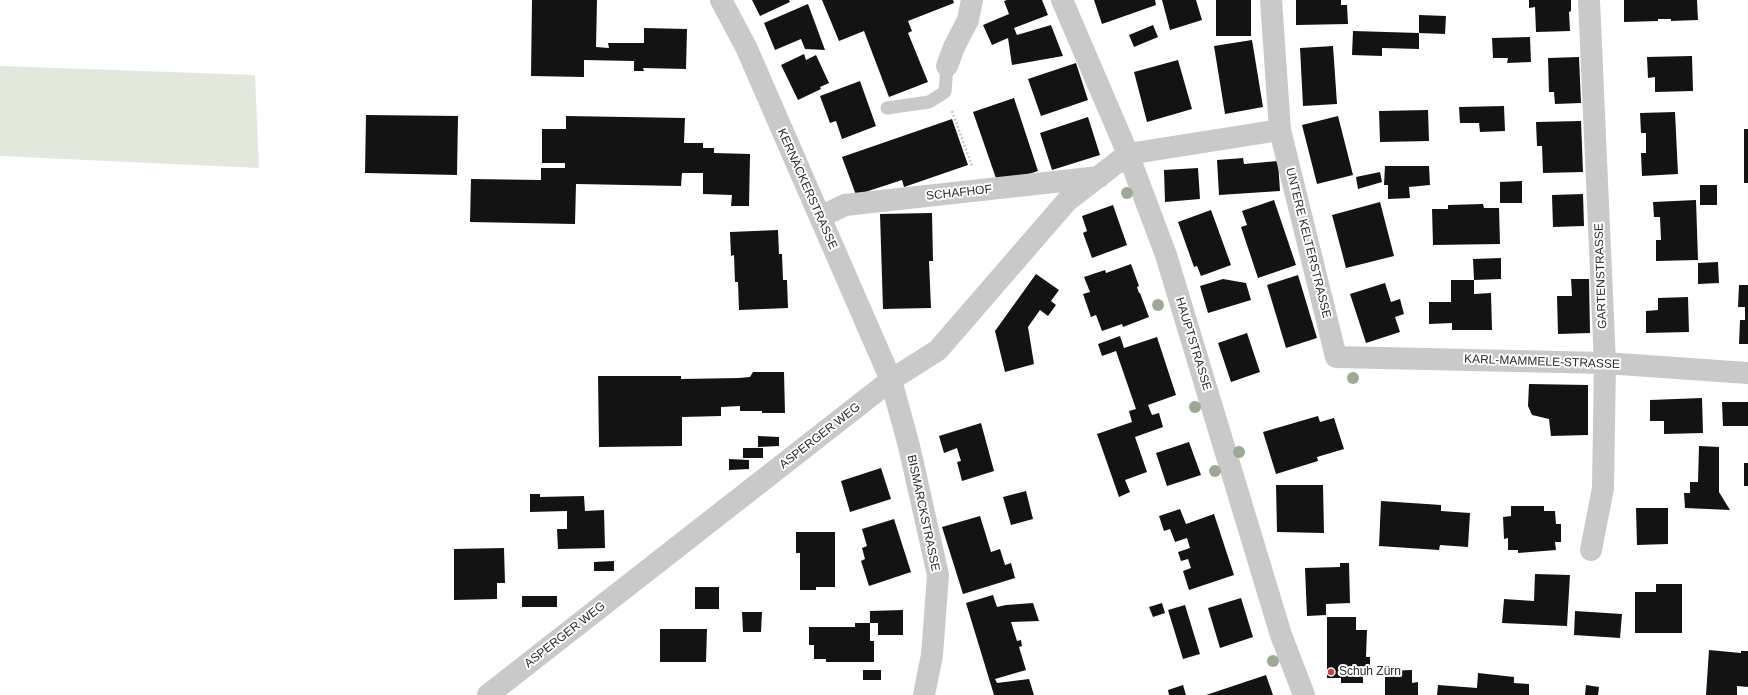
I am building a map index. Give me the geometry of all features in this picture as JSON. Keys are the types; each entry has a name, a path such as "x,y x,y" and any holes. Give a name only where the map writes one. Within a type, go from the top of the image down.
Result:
{"street":[{"name":"KERNÄCKERSTRASSE","path":"720,0 746,47 891,380"},
{"path":"947,66 954,47 968,20 972,0"},
{"name":"HAUPTSTRASSE","path":"1062,0 1128,154 1166,255 1281,635 1304,695"},
{"name":"UNTERE KELTERSTRASSE","path":"1271,0 1280,130 1336,357"},
{"name":"GARTENSTRASSE","path":"1589,0 1605,363 1603,488 1591,550"},
{"path":"1128,154 1280,130"},
{"name":"ASPERGER WEG","path":"488,695 891,380 938,350 1067,201 1128,154"},
{"name":"SCHAFHOF","path":"820,217 845,205 1100,177"},
{"name":"KARL-MAMMELE-STRASSE","path":"1336,357 1605,363 1748,373"},
{"name":"BISMARCKSTRASSE","path":"891,380 909,446 938,575 932,655 924,695"}],"lane":[{"path":"887,108 929,102 945,92 947,66"}],"path":[{"path":"945,92 981,190"}],"shaded area":[{"path":"0,66 255,75 259,168 0,156"}],"building":[{"path":"532,0 597,0 596,47 609,48 608,43 644,43 644,28 687,29 686,69 643,68 644,71 634,71 634,61 584,60 584,77 531,76"},
{"path":"752,0 789,0 790,2 760,16"},
{"path":"822,0 953,0 954,3 908,21 912,31 908,33 928,82 889,97 864,31 839,41"},
{"path":"1042,0 1048,15 1014,28 1017,35 1051,25 1063,56 1012,65 1008,38 992,45 983,25 1009,14 1004,1"},
{"path":"1094,0 1155,0 1156,5 1102,24"},
{"path":"1162,0 1196,0 1202,20 1170,30"},
{"path":"1216,0 1251,0 1251,36 1216,36"},
{"path":"1296,0 1341,0 1341,5 1347,5 1348,24 1296,25"},
{"path":"1529,0 1571,0 1571,11 1569,12 1570,31 1536,32 1535,7 1529,8"},
{"path":"1624,0 1697,0 1698,20 1671,21 1671,19 1658,19 1658,21 1624,22"},
{"path":"808,4 825,50 805,49 801,39 775,50 764,23"},
{"path":"1419,15 1446,16 1445,34 1419,33"},
{"path":"1153,25 1158,37 1134,47 1129,35"},
{"path":"1353,31 1419,33 1419,49 1382,48 1382,56 1352,55"},
{"path":"1530,37 1531,62 1507,63 1508,58 1493,58 1492,38"},
{"path":"1252,40 1263,107 1225,114 1214,46"},
{"path":"1333,46 1337,104 1303,106 1300,48"},
{"path":"804,54 806,60 816,55 829,83 820,87 821,89 798,100 781,65"},
{"path":"1692,56 1693,91 1655,92 1655,77 1648,78 1647,57"},
{"path":"1579,57 1581,103 1555,104 1554,92 1549,92 1548,58"},
{"path":"1178,60 1192,109 1147,122 1134,72"},
{"path":"1076,63 1088,100 1041,116 1028,79"},
{"path":"860,81 876,126 842,139 836,121 830,123 820,96"},
{"path":"1014,98 1038,171 998,184 973,112"},
{"path":"1504,106 1505,131 1480,132 1479,123 1460,123 1459,107"},
{"path":"1428,110 1429,141 1380,142 1379,111"},
{"path":"1675,112 1678,174 1642,176 1641,153 1646,153 1646,133 1641,133 1640,113"},
{"path":"366,115 458,116 457,175 365,173"},
{"path":"566,116 685,118 684,143 703,143 703,148 714,148 714,153 750,154 749,206 731,206 732,195 703,194 703,173 682,173 681,186 576,184 575,224 470,222 471,179 541,180 541,168 565,168 565,163 542,163 542,129 566,129"},
{"path":"1338,116 1353,175 1317,184 1302,125"},
{"path":"1088,117 1100,155 1052,170 1040,133"},
{"path":"952,119 968,165 904,187 902,180 856,195 842,157"},
{"path":"1581,121 1583,172 1543,173 1542,146 1537,146 1536,122"},
{"path":"1744,129 1748,129 1748,183 1744,183"},
{"path":"1243,158 1244,164 1278,161 1280,191 1219,195 1217,160"},
{"path":"1385,166 1429,166 1430,185 1409,187 1410,198 1388,199 1388,185 1384,185"},
{"path":"1198,168 1200,199 1165,202 1164,170"},
{"path":"1380,172 1382,182 1358,189 1356,177"},
{"path":"1522,181 1522,203 1500,203 1500,182"},
{"path":"1700,185 1717,185 1717,205 1700,205"},
{"path":"1583,194 1584,226 1553,227 1552,195"},
{"path":"1274,200 1296,265 1258,278 1241,227 1247,225 1242,211"},
{"path":"1696,200 1698,260 1656,261 1656,240 1661,240 1660,217 1654,217 1653,202"},
{"path":"1380,202 1394,256 1346,268 1332,215"},
{"path":"1483,204 1484,208 1499,208 1500,244 1433,245 1432,209 1448,209 1448,205"},
{"path":"1113,205 1127,245 1092,258 1083,233 1087,231 1082,216"},
{"path":"1211,210 1231,265 1201,276 1197,266 1194,267 1178,222"},
{"path":"932,213 933,261 929,261 931,308 883,309 880,214"},
{"path":"778,230 779,254 782,254 783,280 787,280 788,308 739,310 738,282 735,282 734,255 731,256 730,232"},
{"path":"1501,258 1501,279 1474,280 1473,259"},
{"path":"1718,262 1719,283 1698,284 1698,263"},
{"path":"1131,264 1139,286 1137,287 1139,293 1149,317 1123,327 1122,324 1102,331 1096,315 1091,317 1083,294 1090,292 1084,277 1105,270 1106,273"},
{"path":"1036,274 1059,290 1051,301 1056,305 1048,316 1040,310 1028,327 1034,364 1005,372 995,331"},
{"path":"1298,275 1317,338 1286,348 1267,285"},
{"path":"1223,279 1246,283 1251,300 1208,313 1200,286"},
{"path":"1571,279 1589,279 1590,333 1558,334 1557,296 1572,296"},
{"path":"1451,280 1474,280 1474,294 1491,293 1492,330 1452,330 1452,323 1429,324 1429,302 1451,302"},
{"path":"1385,283 1391,302 1400,299 1404,314 1395,317 1400,332 1366,343 1350,294"},
{"path":"1739,285 1748,285 1748,344 1739,344 1740,320 1745,320 1745,307 1738,307"},
{"path":"1688,297 1689,332 1646,333 1646,311 1658,310 1658,298"},
{"path":"1247,333 1260,372 1231,382 1218,343"},
{"path":"1120,336 1124,348 1157,337 1176,395 1148,405 1152,415 1159,413 1163,427 1135,437 1147,472 1125,480 1130,492 1119,497 1097,434 1132,422 1129,411 1136,409 1116,351 1102,356 1098,344"},
{"path":"753,372 784,372 785,413 740,411 740,406 721,407 721,416 682,417 682,446 599,447 598,376 681,376 681,379 739,378 750,377"},
{"path":"1529,384 1588,385 1588,435 1551,436 1549,419 1532,415 1528,406"},
{"path":"1702,398 1703,433 1664,434 1664,421 1650,421 1650,400"},
{"path":"1722,402 1748,402 1748,426 1723,426"},
{"path":"1318,416 1320,422 1334,418 1344,449 1317,457 1318,461 1276,474 1263,432"},
{"path":"981,423 994,471 962,481 957,462 961,461 957,448 944,453 939,436"},
{"path":"758,436 779,437 779,446 758,447"},
{"path":"1189,442 1201,475 1167,486 1156,453"},
{"path":"1699,446 1719,447 1719,492 1730,510 1685,508 1684,493 1690,493 1690,482 1698,482"},
{"path":"743,448 763,448 763,458 743,458"},
{"path":"729,459 749,460 749,469 729,470"},
{"path":"1744,463 1748,463 1748,486 1744,486"},
{"path":"881,468 891,499 850,512 841,481"},
{"path":"1276,485 1323,485 1324,533 1277,532"},
{"path":"1026,491 1033,519 1011,525 1003,497"},
{"path":"530,494 540,494 540,497 584,496 585,511 604,510 605,548 558,549 557,529 567,529 567,511 530,512"},
{"path":"1381,501 1441,505 1441,511 1470,513 1468,547 1440,545 1439,550 1379,546"},
{"path":"1511,506 1544,506 1544,511 1555,511 1556,524 1561,524 1561,542 1555,542 1556,550 1518,553 1518,550 1508,550 1508,538 1504,539 1503,517 1511,516"},
{"path":"1636,508 1668,508 1668,544 1637,545"},
{"path":"1180,509 1186,524 1214,514 1234,575 1189,590 1183,571 1191,568 1188,559 1181,561 1178,552 1190,548 1187,538 1175,542 1170,529 1164,531 1159,516"},
{"path":"980,516 991,552 1000,549 1005,565 1011,563 1015,578 963,594 942,527"},
{"path":"894,519 911,572 869,586 861,561 865,559 862,548 867,546 862,529"},
{"path":"796,532 835,532 835,587 816,587 816,590 800,590 800,553 796,553"},
{"path":"504,548 505,583 497,583 497,599 454,600 454,549"},
{"path":"614,561 614,571 594,571 594,562"},
{"path":"1340,563 1349,563 1350,603 1326,604 1326,615 1307,616 1305,568 1340,567"},
{"path":"1535,574 1570,575 1567,626 1502,623 1504,599 1534,601"},
{"path":"1656,584 1682,584 1682,633 1635,633 1635,592 1656,592"},
{"path":"695,587 719,587 719,609 695,609"},
{"path":"993,595 997,607 1033,603 1039,621 1011,622 1017,641 1021,640 1022,646 1019,647 1026,670 995,679 997,683 1029,679 1034,695 994,695 966,603"},
{"path":"522,596 557,596 557,607 522,607"},
{"path":"1241,598 1253,637 1220,648 1208,608"},
{"path":"1162,603 1165,613 1153,617 1149,607"},
{"path":"1185,605 1200,654 1183,659 1168,610"},
{"path":"903,610 903,635 878,635 878,623 870,623 870,611"},
{"path":"1575,611 1622,614 1620,638 1574,635"},
{"path":"742,612 762,612 761,632 743,632"},
{"path":"1327,617 1356,617 1356,630 1367,630 1366,657 1370,657 1370,670 1363,670 1363,683 1341,683 1341,678 1327,678"},
{"path":"855,623 870,623 870,641 874,641 874,662 826,662 826,659 814,659 814,645 809,645 809,627 855,627"},
{"path":"660,629 707,629 706,662 660,662"},
{"path":"1709,650 1741,653 1741,651 1748,651 1748,687 1737,686 1737,695 1706,695"},
{"path":"863,670 881,670 881,680 863,680"},
{"path":"1412,670 1412,683 1418,682 1418,695 1385,695 1385,671"},
{"path":"1478,673 1514,677 1514,683 1529,684 1529,695 1437,695 1438,685 1477,688"},
{"path":"1266,675 1273,695 1206,695"},
{"path":"1183,685 1186,695 1169,695 1168,690"},
{"path":"1586,685 1599,687 1598,695 1585,695"}],"place":[{"name":"Schuh Zürn","path":"1331,672"}]}
